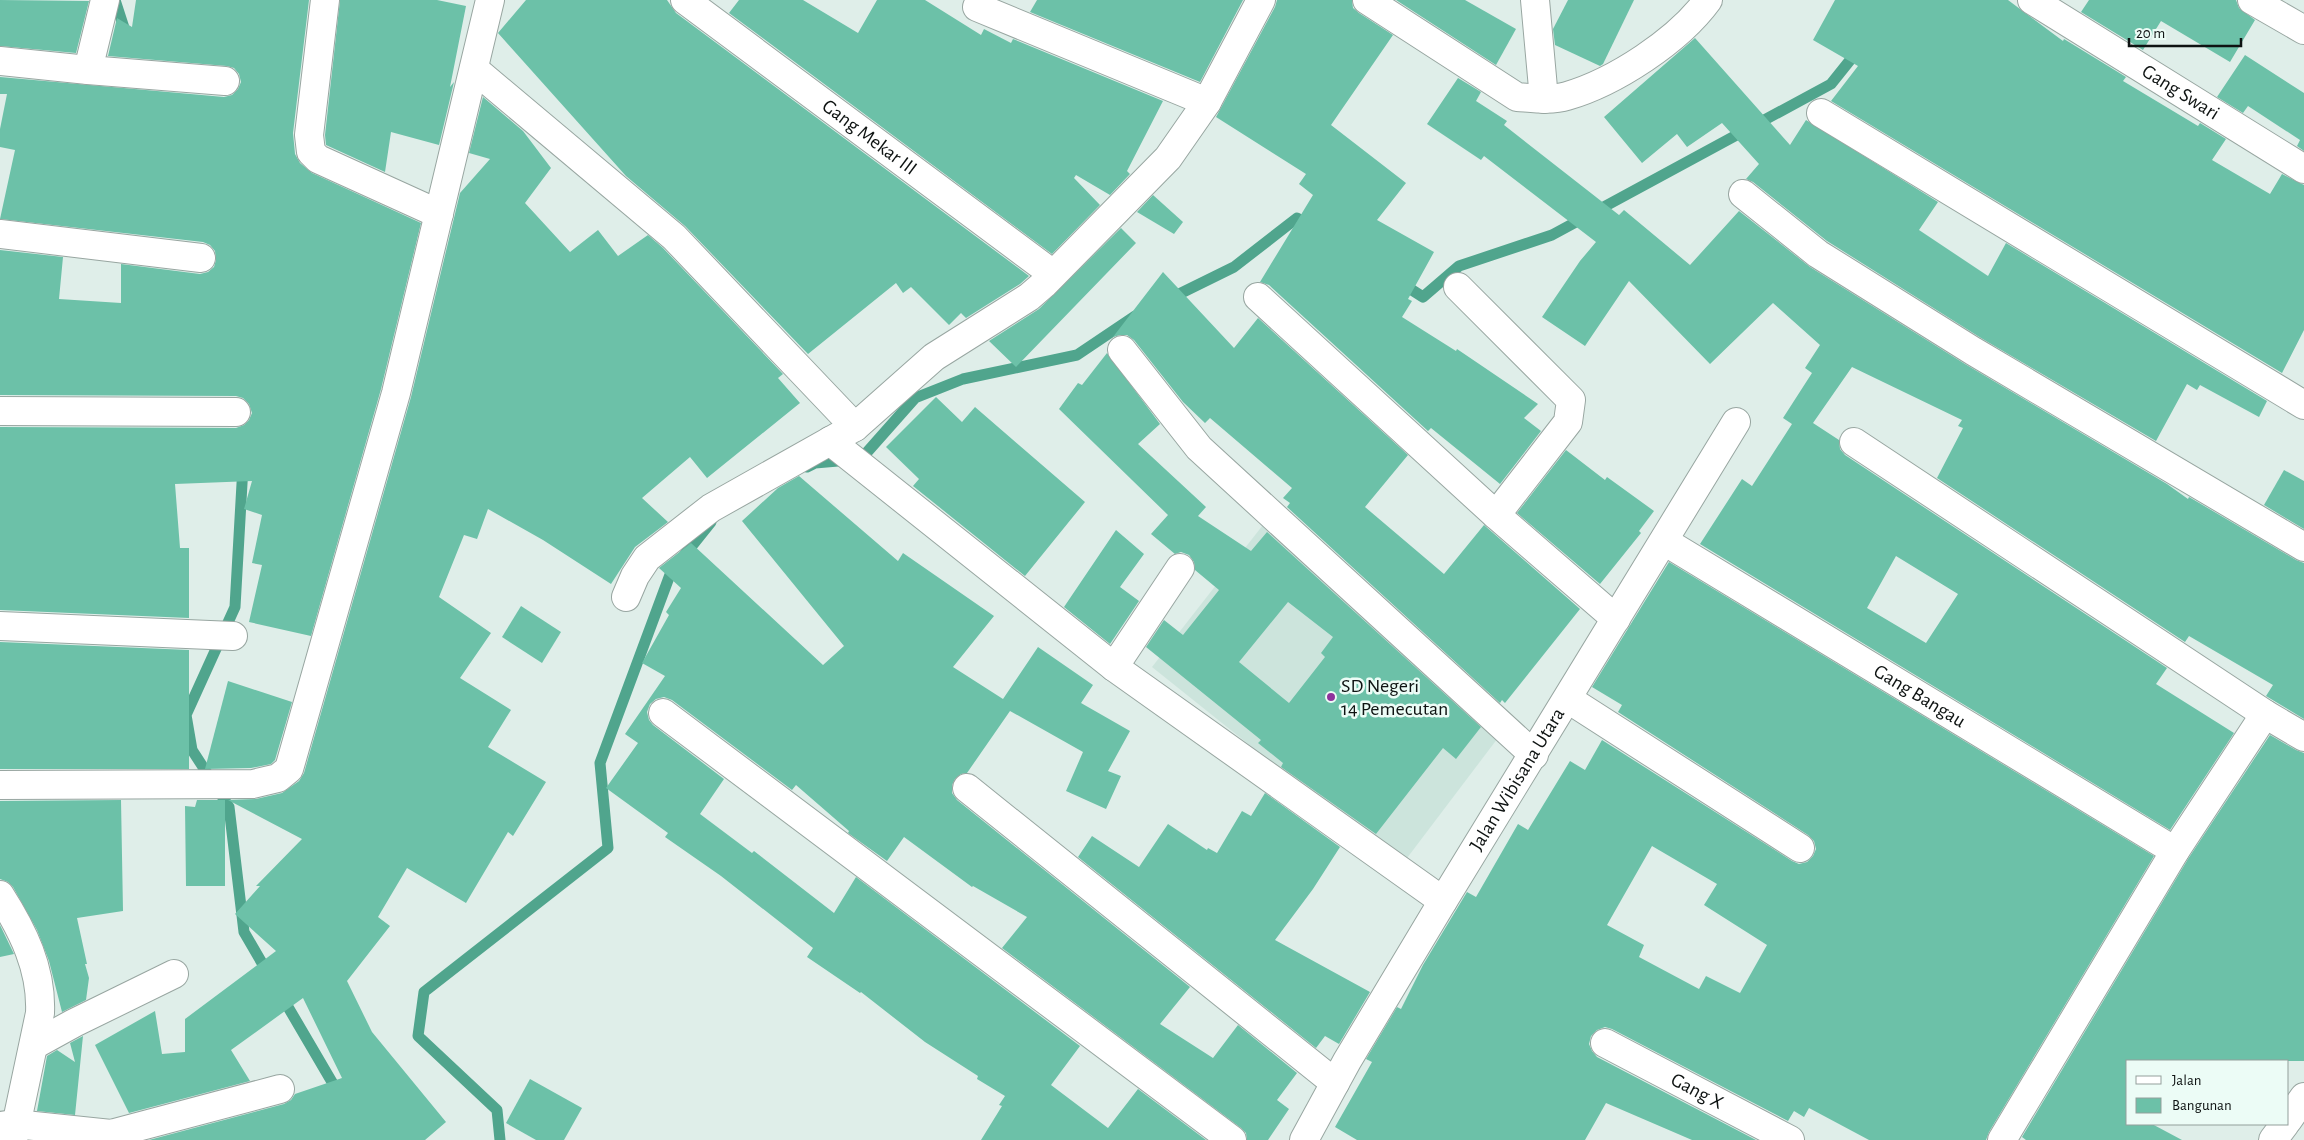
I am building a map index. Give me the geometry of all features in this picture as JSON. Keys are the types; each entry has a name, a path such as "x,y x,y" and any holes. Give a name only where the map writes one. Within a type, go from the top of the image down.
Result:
{"street":[{"path":"88,70 105,0"},
{"path":"325,0 309,135 311,152 318,159 439,214"},
{"path":"0,786 253,784 278,778 289,769 396,393 490,0"},
{"name":"Gang Mekar III","path":"684,0 1053,274"},
{"path":"626,597 642,564 654,551 711,508 836,447 855,426 934,357 1029,297 1168,158 1207,102 1261,0"},
{"path":"1367,0 1517,97 1544,98 1565,97 1617,76 1654,52 1702,9 1708,0"},
{"path":"1536,0 1544,98"},
{"name":"Gang Swari","path":"2032,0 2304,169"},
{"path":"2252,0 2304,30"},
{"path":"977,7 1207,102"},
{"path":"0,61 225,81"},
{"path":"474,69 674,237 855,426"},
{"path":"1821,114 2304,405"},
{"path":"1743,194 1818,254 1973,351 2304,547"},
{"path":"0,234 201,258"},
{"path":"1458,287 1571,400 1568,422 1496,515"},
{"path":"1258,298 1496,515 1616,619"},
{"path":"1122,350 1199,448 1534,754"},
{"path":"0,410 236,412"},
{"name":"Jalan Wibisana Utara","path":"1307,1139 1334,1083 1736,422"},
{"path":"1854,442 2265,714 2304,737"},
{"path":"836,447 1114,667 1443,901"},
{"name":"Gang Bangau","path":"1664,541 2175,851"},
{"path":"1114,667 1180,568"},
{"path":"0,626 233,636"},
{"path":"1568,699 1800,848"},
{"path":"663,713 1232,1140"},
{"path":"2002,1140 2175,851 2265,714"},
{"path":"967,788 1334,1083"},
{"path":"0,895 17,923 32,959 41,993 40,1012 34,1045 9,1130 112,1137 280,1089"},
{"path":"34,1045 74,1022 174,974"},
{"name":"Gang X","path":"1605,1043 1790,1140"},
{"path":"2289,1119 2304,1097"},
{"path":"2273,1140 2284,1125"}],"shaded area":[{"name":"SD Negeri 14 Pemecutan","path":"1270,516 1507,726 1401,866 1152,667"}],"building":[{"path":"0,0 89,1 76,53 0,46"},
{"path":"136,0 309,0 293,133 295,154 300,163 312,173 421,223 381,389 311,636 249,622 262,565 252,563 262,515 244,509 252,481 175,484 180,548 189,548 189,618 0,610 0,427 236,428 244,425 252,413 249,404 243,398 236,396 0,395 0,250 63,257 59,299 121,303 121,264 200,274 208,272 214,267 216,260 215,251 210,245 203,242 0,219 15,150 0,147 0,129 7,94 0,94 0,77 224,97 232,95 238,89 241,82 239,74 234,68 227,66 108,56 117,18 132,27"},
{"path":"340,0 437,0 466,6 450,87 454,82 439,145 391,132 385,172 326,145 325,135"},
{"path":"526,0 667,0 676,13 1029,276 1020,284 966,318 961,313 949,325 911,287 903,293 896,283 808,354 685,226 626,176 498,33"},
{"path":"739,0 803,0 858,33 877,0 925,0 981,35 984,29 1011,43 1013,39 1163,101 1127,171 1130,174 1110,195 1076,175 1074,178 1100,205 1052,254 729,13"},
{"path":"1037,0 1243,0 1200,82 1030,12"},
{"path":"1277,0 1352,0 1353,8 1393,35 1331,125 1406,183 1377,220 1434,252 1408,299 1412,301 1402,317 1456,351 1457,349 1538,404 1524,418 1541,431 1500,484 1431,428 1428,431 1269,285 1260,282 1313,195 1299,184 1306,174 1216,117"},
{"path":"1396,0 1465,0 1516,29 1496,65"},
{"path":"1568,0 1634,0 1603,64 1600,66 1555,45 1553,29"},
{"path":"1835,0 2008,0 2063,41 2064,39 2126,77 2123,81 2198,126 2200,123 2226,139 2212,160 2270,194 2282,174 2304,185 2304,330 2282,373 1831,101 1858,66 1813,40"},
{"path":"2089,0 2236,0 2239,8 2255,20 2230,62 2161,21 2143,50 2081,12"},
{"path":"1695,38 1790,145 1806,120 1938,202 1919,230 1988,276 2006,243 2267,401 2259,417 2200,385 2197,390 2187,384 2156,441 1981,338 1827,241 1753,182 1746,179 1759,164 1722,123 1687,147 1677,134 1642,163 1604,117"},
{"path":"2245,55 2304,93 2304,151 2297,146 2300,140 2248,106 2243,113 2217,97"},
{"path":"1458,78 1481,92 1476,101 1507,121 1504,125 1619,215 1624,210 1690,265 1739,211 1810,267 1965,364 2167,484 2188,499 2189,497 2304,563 2304,719 2266,696 2273,685 2189,636 2185,642 1937,478 1963,428 1958,426 1962,420 1852,367 1813,423 1839,440 1840,449 1845,455 2167,668 2156,684 2234,733 2170,830 1700,544 1742,479 1752,486 1792,424 1783,418 1812,373 1805,368 1820,345 1773,303 1710,364 1629,281 1585,346 1542,317 1580,261 1596,242 1484,156 1481,160 1427,124","holes":["1896,556 1958,594 1926,643 1867,608"]},
{"path":"483,97 523,131 551,168 525,203 570,252 598,230 618,256 648,235 663,248 783,374 778,378 800,403 707,478 690,457 642,498 668,522 635,547 611,584 543,540 488,509 477,539 464,535 439,597 491,633 460,678 511,710 488,747 546,782 513,836 508,832 466,903 407,868 378,917 390,926 347,981 372,1032 446,1122 425,1140 149,1140 284,1104 291,1100 295,1094 342,1078 303,998 231,1050 250,1081 129,1113 95,1045 155,1011 162,1054 185,1052 185,1019 276,951 235,914 260,886 256,886 302,839 228,800 256,799 282,793 299,781 304,773 411,397 460,193 490,159 469,153"},
{"path":"1153,195 1183,222 1174,234 1137,212"},
{"path":"1121,228 1136,243 1016,367 989,341 1039,309"},
{"path":"1163,272 1234,348 1258,318 1408,455 1365,507 1444,574 1484,525 1580,609 1505,703 1502,700 1500,703 1287,507 1290,503 1283,498 1292,488 1210,418 1205,423 1183,402 1134,340 1127,335 1113,337"},
{"name":"SD Negeri 14 Pemecutan","path":"1107,353 1160,424 1138,444 1206,507 1198,516 1251,551 1267,532 1481,727 1456,759 1443,748 1376,834 1281,767 1283,763 1258,743 1261,740 1146,647 1164,620 1183,635 1219,590 1195,570 1194,562 1189,555 1181,552 1175,554 1151,534 1168,515 1059,409 1078,383 1082,385","holes":["1288,602 1333,637 1321,653 1325,657 1289,703 1239,662"]},
{"path":"936,397 962,422 975,407 1085,502 1025,576 913,486 919,479 886,447"},
{"path":"1566,450 1605,480 1607,477 1654,511 1639,531 1641,533 1600,584 1517,513"},
{"path":"2284,470 2304,481 2304,529 2264,505"},
{"path":"799,476 898,561 903,553 994,616 953,667 1003,699 1038,647 1093,685 1081,703 1130,731 1108,771 1121,776 1106,809 1066,791 1083,752 1010,711 967,773 961,774 955,779 952,785 952,793 957,800 1190,987 1160,1024 1213,1058 1238,1025 1297,1073 1277,1100 1289,1109 1268,1140 1247,1140 1246,1133 1241,1128 1002,948 1027,917 972,887 904,837 887,861 848,833 849,831 796,785 792,790 672,700 664,697 656,699 650,704 647,712 649,720 653,725 724,779 700,814 752,853 754,851 834,913 856,877 1080,1046 1051,1085 1108,1128 1138,1089 1206,1140 981,1140 1002,1106 999,1105 1005,1096 977,1079 978,1076 925,1042 861,992 807,957 813,948 721,876 665,837 668,833 606,788 638,743 625,734 665,676 642,663 669,615 666,612 681,588 659,568 691,543 823,665 844,646 742,521 778,488"},
{"path":"1116,530 1144,554 1120,587 1139,601 1110,644 1064,607"},
{"path":"1669,562 2154,856 1986,1140 1869,1140 1809,1108 1804,1117 1794,1111 1788,1121 1605,1027 1597,1030 1591,1036 1589,1044 1597,1057 1756,1140 1692,1140 1606,1103 1585,1140 1357,1140 1335,1127 1372,1062 1366,1059 1397,1007 1401,1009 1423,965 1467,892 1476,897 1518,824 1528,830 1570,761 1585,770 1602,740 1792,861 1799,864 1807,862 1813,856 1816,849 1814,841 1808,835 1618,712 1622,705 1592,687","holes":["1652,846 1717,884 1704,905 1767,945 1740,993 1706,976 1699,989 1639,957 1644,945 1607,925"]},
{"path":"521,606 561,632 542,663 502,637"},
{"path":"0,642 189,650 189,769 0,769"},
{"path":"228,681 292,702 275,760 271,764 251,768 205,769"},
{"path":"2270,735 2304,753 2304,1061 2126,1060 2126,1125 2154,1125 2182,1140 2026,1140 2022,1137 2188,859"},
{"path":"1265,793 1340,847 1313,889 1275,940 1370,992 1339,1044 1325,1036 1316,1048 1078,857 1092,836 1139,867 1168,824 1207,850 1208,848 1217,853 1242,811 1251,816"},
{"path":"121,800 123,911 77,918 89,978 86,1000 62,1012 49,961 37,930 13,887 8,882 0,879 0,801"},
{"path":"197,800 225,800 225,886 186,886 185,806 195,807"},
{"path":"0,925 14,954 0,957"},
{"path":"83,1036 75,1115 37,1111 47,1056 57,1050 75,1062 70,1043"},
{"path":"530,1079 582,1108 564,1140 536,1140 506,1123"}],"waterway":[{"path":"115,0 126,34"},
{"path":"1401,283 1423,297 1459,266 1552,235 1831,84 1859,49"},
{"path":"1169,299 1234,267 1297,218 1311,226"},
{"path":"807,467 815,463 861,459 915,398 963,379 1077,355 1135,316"},
{"path":"243,466 235,607 186,715 192,750 229,807 244,932 269,975"},
{"path":"500,1140 497,1110 418,1036 424,992 608,848 600,763 671,572 711,522"},
{"path":"281,995 339,1094"}],"place":[{"name":"SD Negeri 14 Pemecutan","path":"1331,697"}]}
